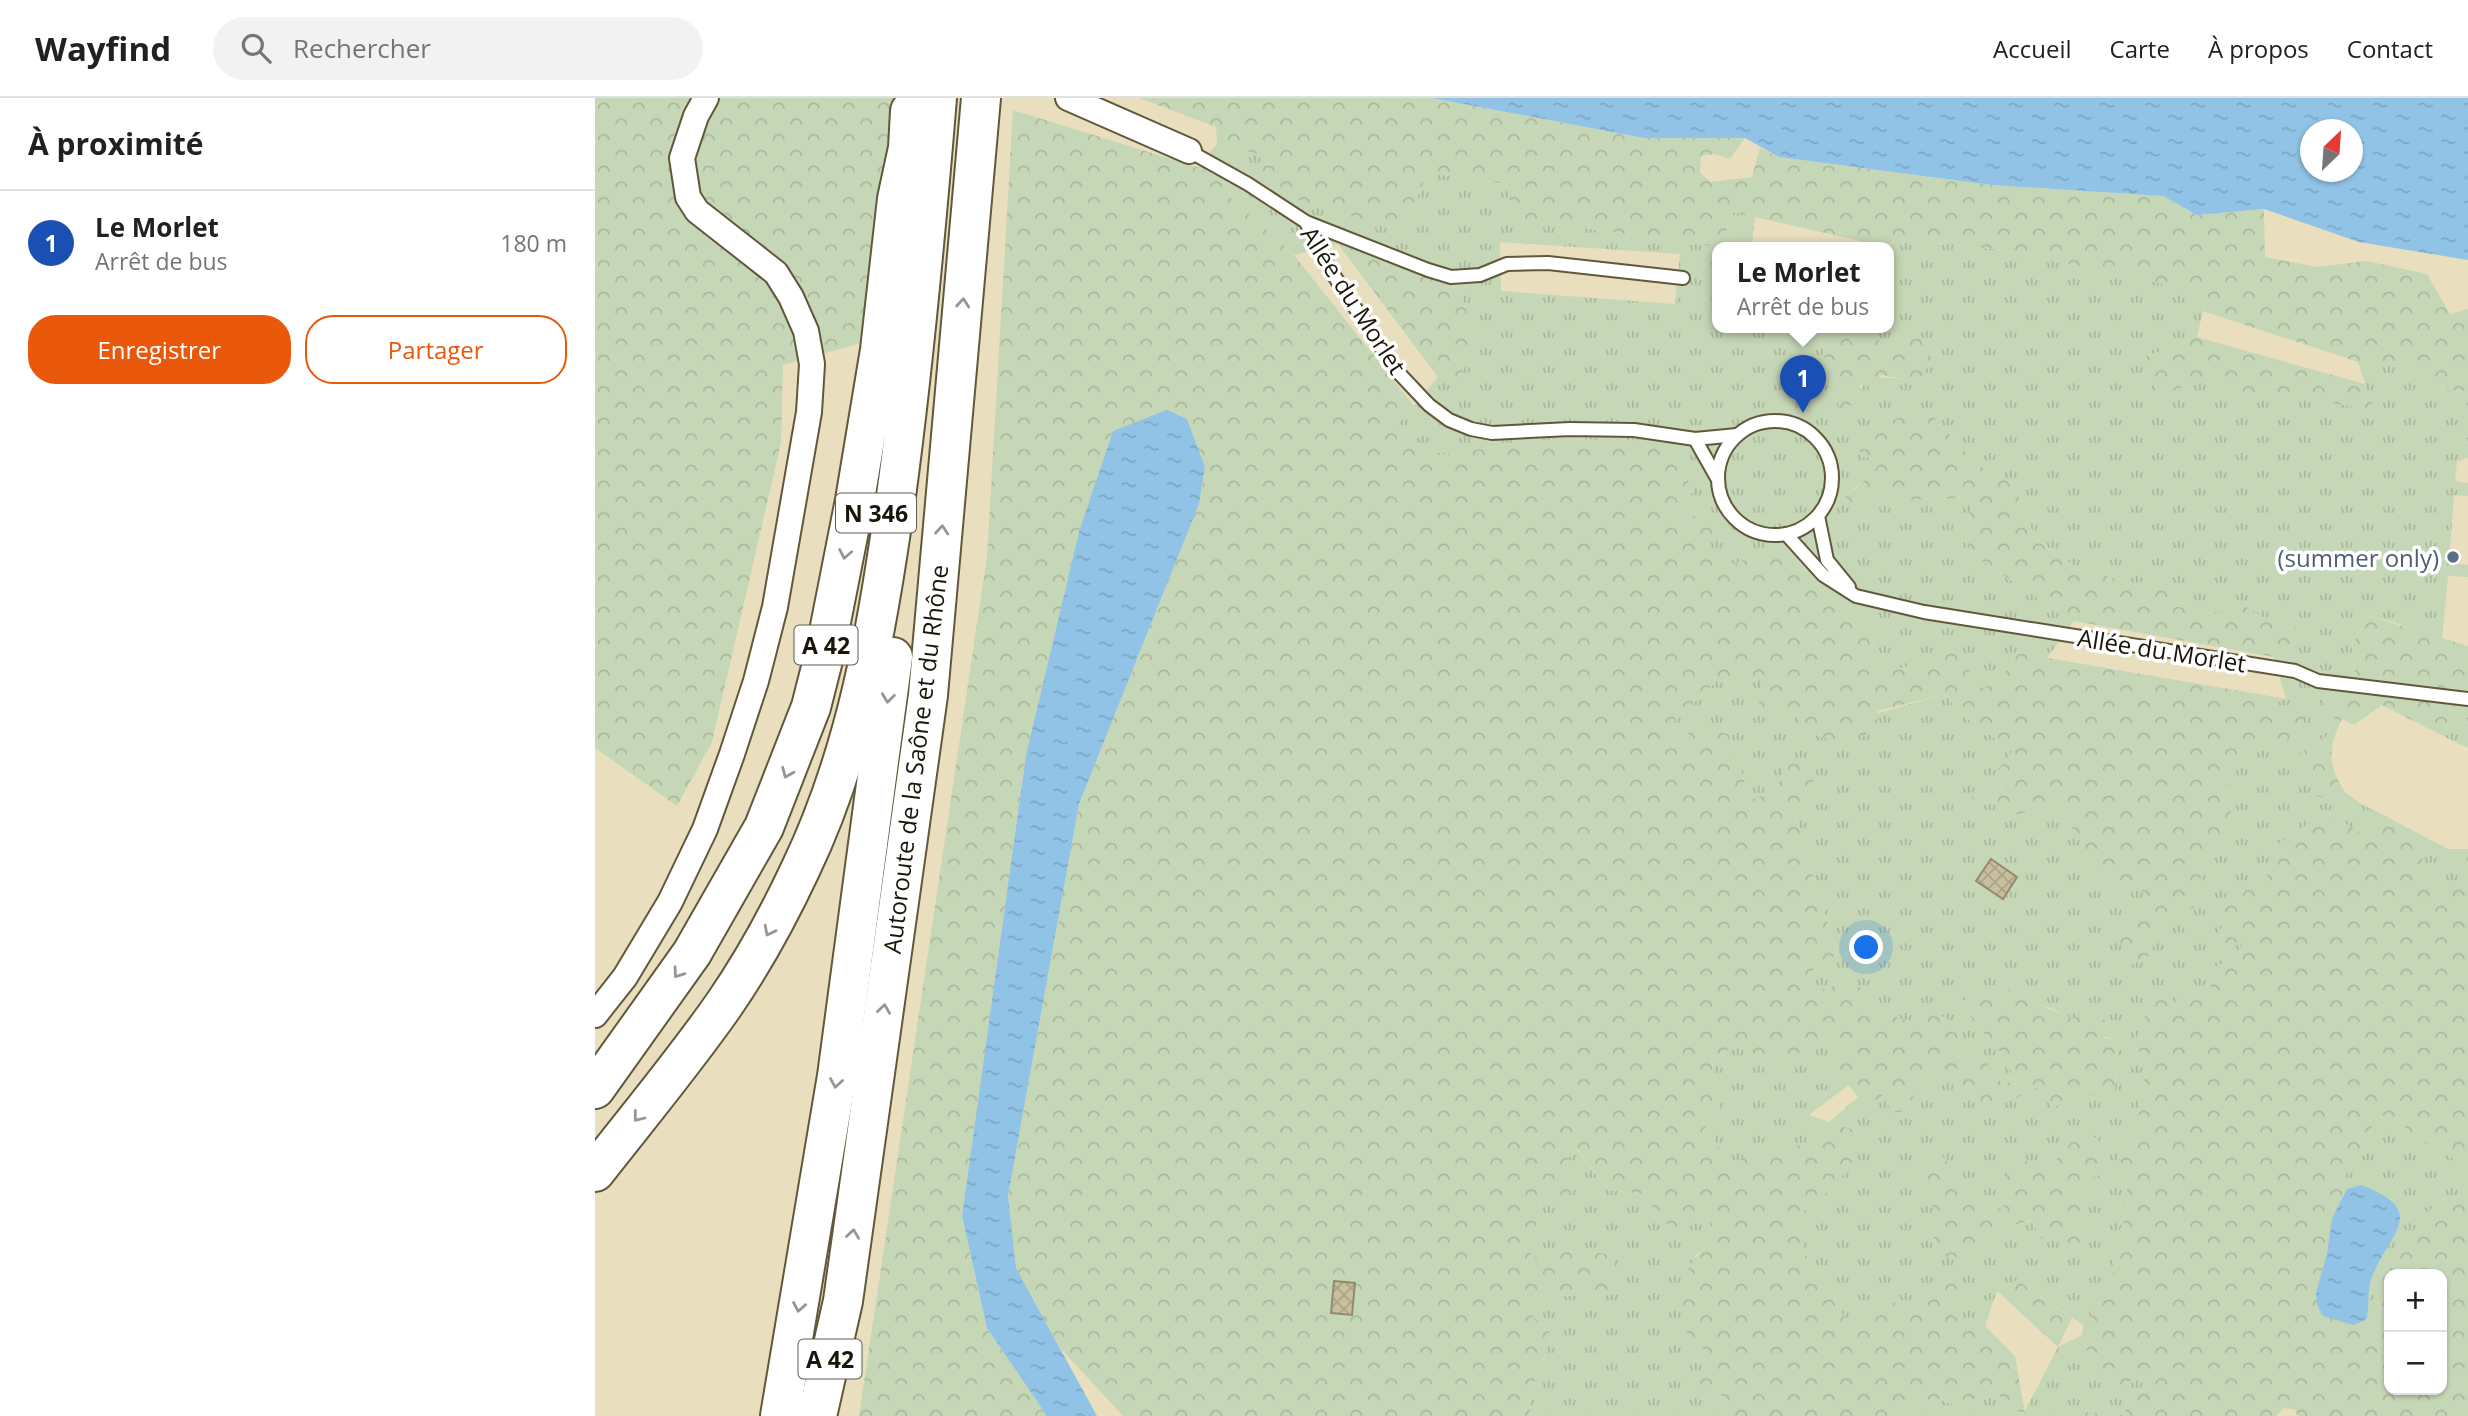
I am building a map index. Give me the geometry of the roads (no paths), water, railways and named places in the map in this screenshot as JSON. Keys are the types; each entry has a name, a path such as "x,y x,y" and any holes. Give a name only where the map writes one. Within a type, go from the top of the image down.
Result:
{"highway":[{"name":"A 42","path":"595,1089 692,953 764,827 811,707 825,652 855,500 880,350 897,199 908,148 911,98"},
{"name":"N 346","path":"595,1172 723,1006 763,942 800,870 839,775 861,700 882,600 915,351 937,98"},
{"name":"Autoroute de la Saône et du Rhône","path":"817,1416 843,1301 928,695 981,100"},
{"name":"N 346","path":"800,870 797,839 825,752 870,568 894,357 908,200 908,148"},
{"path":"780,1416 837,1076 884,738 896,630 882,600"},
{"path":"837,1416 845,1356 843,1301"}],"street":[{"path":"595,1015 625,977 670,902 705,829 757,681 775,607 809,412 813,364 806,331 791,297 776,273 697,211 688,197 682,158 696,117 706,98"},
{"name":"Allée du Morlet","path":"1068,98 1189,150"}],"lane":[{"name":"Allée du Morlet","path":"1189,150 1306,222 1329,268 1396,370 1429,405 1449,420 1471,429 1492,433 1570,429 1634,430 1695,439 1737,435"},
{"path":"1306,222 1451,277 1480,275 1507,264 1548,263 1683,278"},
{"path":"1695,439 1717,478 1721,498 1735,519 1752,531 1772,535 1786,534 1805,527 1818,516 1829,499 1833,477 1829,458 1817,438 1801,426 1781,420 1762,422 1737,435 1724,450 1717,478"},
{"path":"1818,516 1827,560 1856,596"},
{"name":"Allée du Morlet","path":"1786,534 1823,575 1856,596 1924,612 2295,671 2318,681 2468,699"}],"water":[{"path":"1432,98 2468,98 2468,260 2359,242 2264,209 2197,215 2163,196 1992,185 1779,157 1745,138 1644,138"},
{"path":"1167,410 1187,419 1205,467 1199,504 1079,804 1008,1196 1016,1268 1097,1416 1047,1416 987,1328 962,1216 1026,755 1079,532 1113,431"},
{"path":"2361,1185 2382,1195 2394,1204 2400,1214 2395,1235 2372,1277 2366,1320 2353,1325 2323,1316 2317,1305 2316,1293 2327,1253 2332,1218 2347,1189"}],"place":[{"name":"Le Morlet","path":"1803,413"},
{"name":"(summer only)","path":"2453,557"}]}
